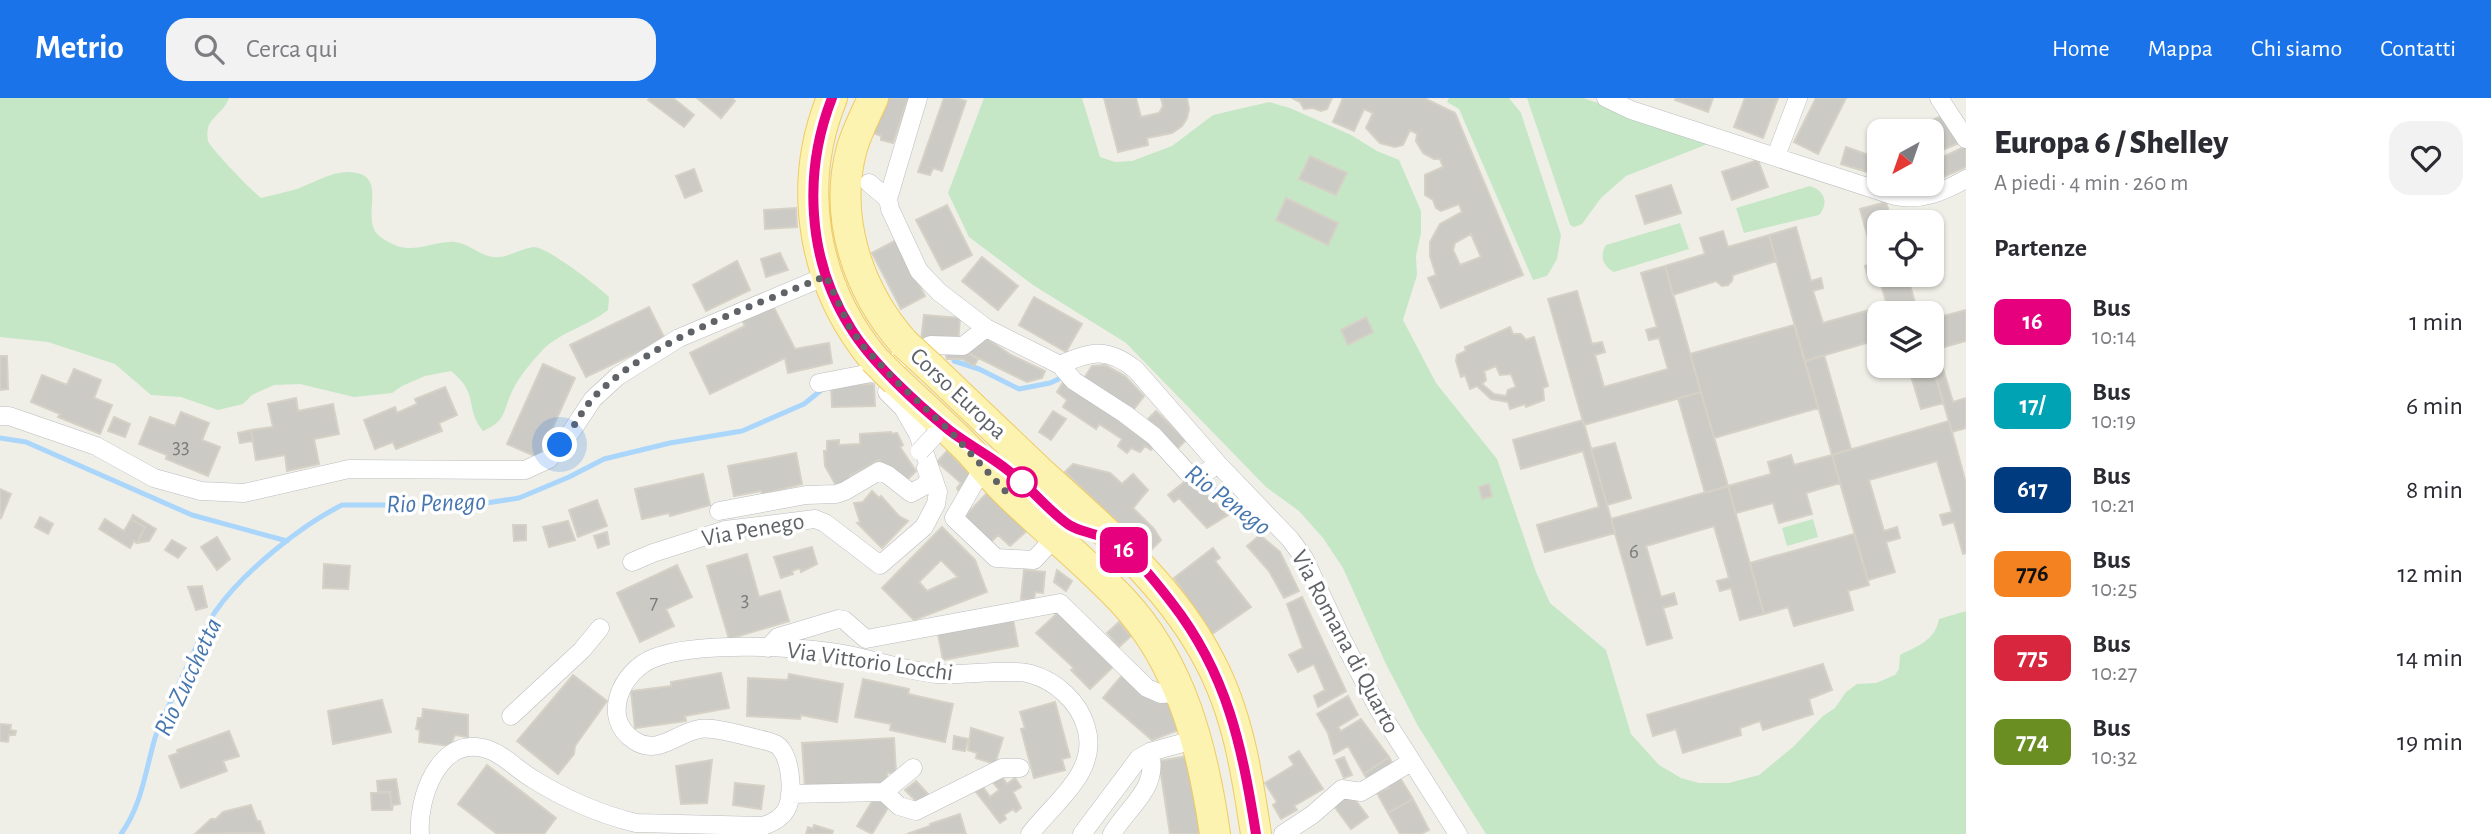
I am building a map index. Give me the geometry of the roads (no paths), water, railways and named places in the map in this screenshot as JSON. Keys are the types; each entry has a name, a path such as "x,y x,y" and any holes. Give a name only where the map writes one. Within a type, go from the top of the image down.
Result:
{"main road":[{"name":"Corso Europa","path":"873,98 852,148 846,208 857,263 878,310 904,343 1117,543 1172,603 1209,660 1230,709 1244,757 1256,834"},
{"name":"Corso Europa","path":"826,100 812,191 815,237 826,276 850,328 929,437 984,466 1007,493 1056,536 1137,617 1158,649 1182,695 1207,776 1215,834"}],"street":[{"path":"918,98 888,200 919,271 939,292 986,328 1060,365 1074,381 1154,436 1188,473 1199,477 1218,464"},
{"path":"1606,98 1631,110 1895,196 1911,199 1945,191 1966,179"},
{"path":"1776,156 1798,98"},
{"path":"1939,98 1966,139"},
{"path":"869,183 888,200"},
{"path":"0,416 9,416 96,446 154,478 201,491 244,493 349,469 525,470 549,459 593,399 618,376 679,338 826,276"},
{"path":"819,383 880,371 931,345 963,346 986,328"},
{"name":"Via Romana di Quarto","path":"1060,365 1086,354 1109,354 1122,358 1290,539 1304,558 1379,710 1458,834"},
{"path":"719,510 806,495 836,494 878,471 888,475 907,491 914,492 926,485 929,476 929,437"},
{"name":"Via Penego","path":"632,562 725,530 815,519 825,523 880,565 924,527 936,504 938,492 929,437"},
{"name":"Corso Europa","path":"984,466 954,518 996,558 1034,560 1056,536"},
{"path":"761,648 778,637 838,619 845,620 866,639 1060,603 1147,688 1161,694 1182,695"},
{"path":"511,716 582,650 600,628"},
{"name":"Via Vittorio Locchi","path":"790,794 783,751 767,741 701,728 663,744 650,745 635,741 620,723 617,709 620,688 645,662 670,654 719,648 761,648 846,655 924,673 1029,673 1059,688 1071,700 1087,729 1087,757 1083,768 1071,788 1030,834"},
{"path":"1082,834 1139,758 1150,752 1198,740"},
{"path":"425,832 423,801 427,786 453,752 468,747 489,750 549,789 583,806 636,823 763,826 782,816 790,794 884,792 913,768"},
{"path":"1111,834 1148,788 1154,767 1150,752"},
{"name":"Via Romana di Quarto","path":"1283,834 1312,815 1342,789 1361,792 1411,762"},
{"path":"884,792 899,806 916,811 1002,768 1020,768"}],"waterway":[{"name":"Rio Penego","path":"954,361 979,369 1019,389 1050,383 1065,376"},
{"name":"Rio Penego","path":"121,834 134,812 160,724 215,612 256,567 308,525 342,505 473,505 519,498 604,459 670,443 742,431 804,404 824,388"},
{"name":"Rio Penego","path":"0,438 26,442 192,515 287,541"},
{"name":"Rio Penego","path":"1202,481 1258,517"}],"water label":[{"name":"Rio Zucchetta","path":"188,677"}]}
